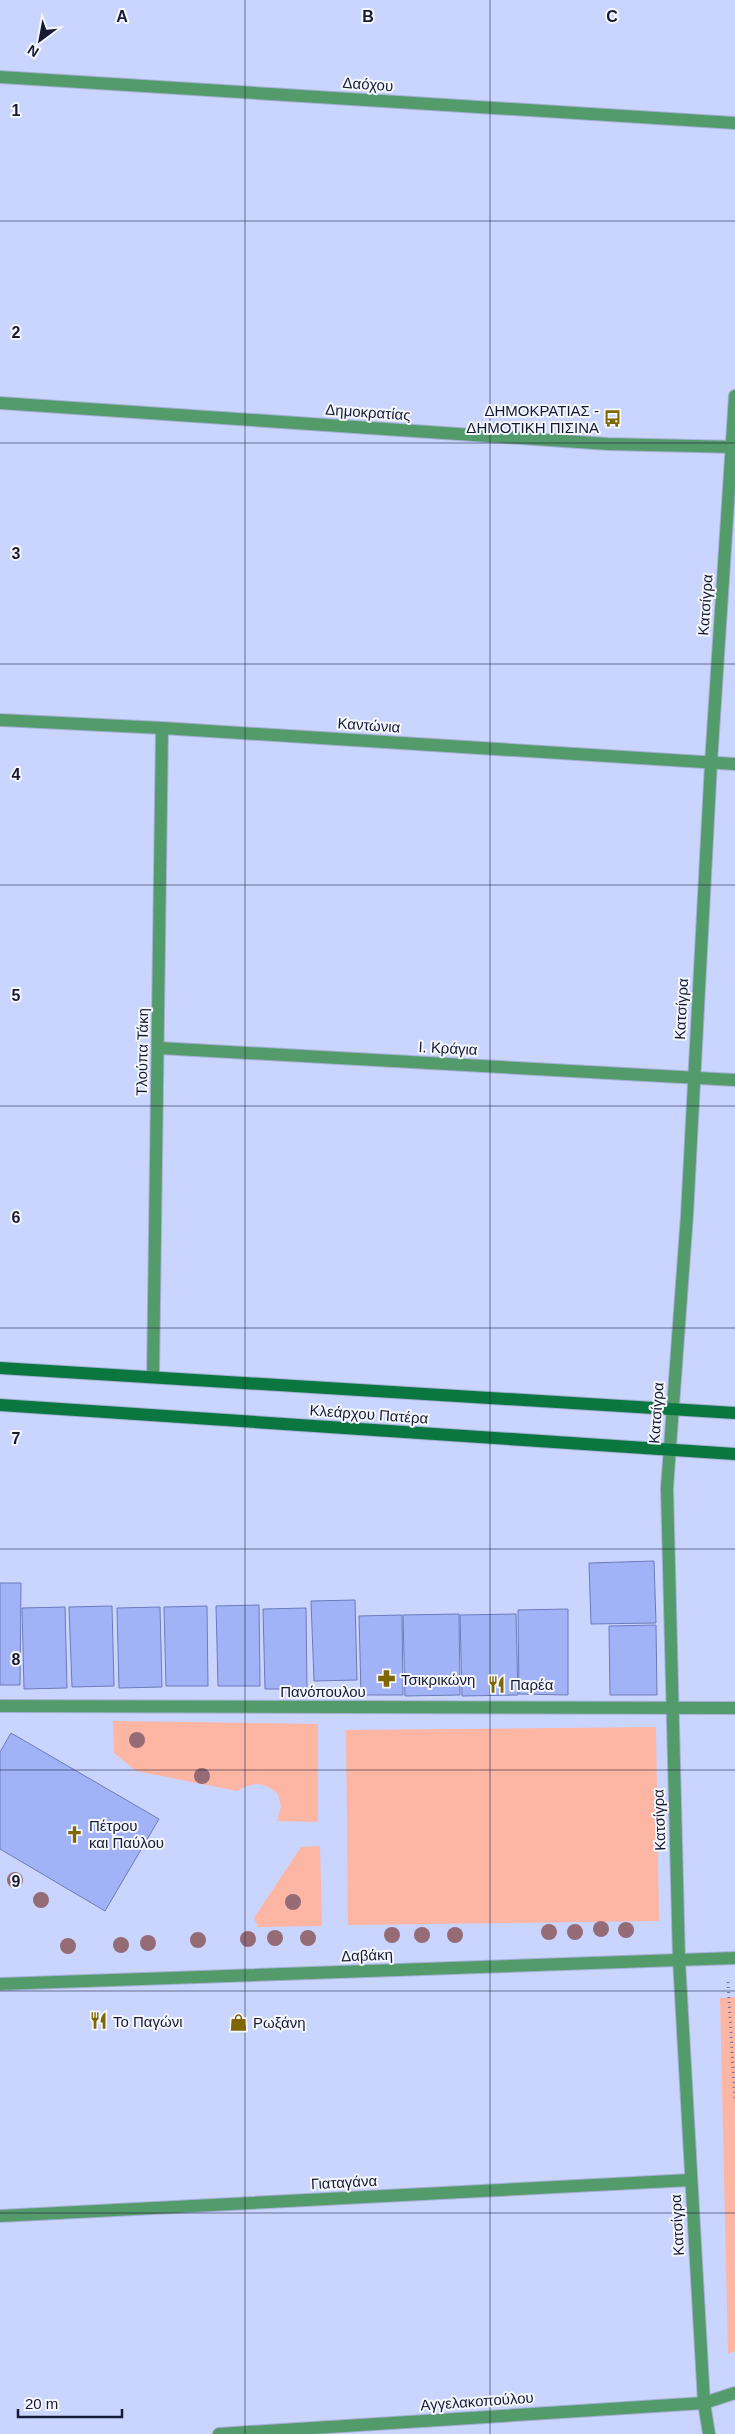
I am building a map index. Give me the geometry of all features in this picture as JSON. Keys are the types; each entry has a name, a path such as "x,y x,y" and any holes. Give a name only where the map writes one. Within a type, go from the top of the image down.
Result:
{"street":[{"name":"Δαόχου","path":"0,78 735,122"},
{"name":"Κατσίγρα","path":"709,2434 704,2404 679,1960 667,1488 687,1215 711,763 734,447 735,396"},
{"name":"Δημοκρατίας","path":"0,403 608,444 734,447"},
{"name":"Καντώνια","path":"0,720 162,728 735,764"},
{"name":"Τλούπα Τάκη","path":"153,1376 162,728"},
{"name":"Ι. Κράγια","path":"159,1048 735,1080"},
{"name":"Κλεάρχου Πατέρα","path":"0,1368 735,1413"},
{"name":"Κλεάρχου Πατέρα","path":"0,1405 735,1454"},
{"name":"Πανόπουλου","path":"0,1706 735,1708"},
{"name":"Δαβάκη","path":"0,1984 735,1958"},
{"name":"Γιαταγάνα","path":"0,2216 691,2180"},
{"name":"Αγγελακοπούλου","path":"219,2434 704,2404 735,2393"}],"path":[{"path":"728,1981 735,2102"},
{"path":"729,2019 735,2021"}],"shaded area":[{"path":"113,1721 318,1724 318,1822 277,1821 281,1807 278,1794 263,1785 254,1784 237,1791 136,1771 114,1753"},
{"path":"656,1727 659,1921 348,1925 346,1730"},
{"path":"320,1846 322,1926 258,1927 254,1918 301,1847"},
{"path":"735,1997 735,2351 728,2354 720,1998"}],"building":[{"path":"654,1561 656,1623 591,1624 589,1563"},
{"path":"0,1583 21,1583 20,1685 0,1685"},
{"path":"355,1600 357,1680 314,1681 311,1601"},
{"path":"259,1605 260,1686 218,1686 216,1606"},
{"path":"112,1606 114,1686 72,1687 69,1607"},
{"path":"207,1606 208,1686 166,1686 164,1607"},
{"path":"65,1607 67,1688 24,1689 22,1608"},
{"path":"160,1607 162,1687 119,1688 117,1608"},
{"path":"306,1608 307,1689 265,1689 263,1609"},
{"path":"568,1609 568,1695 519,1694 518,1610"},
{"path":"459,1614 460,1695 405,1696 403,1615"},
{"path":"516,1614 518,1695 462,1696 460,1615"},
{"path":"402,1615 403,1695 361,1695 359,1616"},
{"path":"656,1625 657,1695 610,1695 609,1626"},
{"name":"Πέτρου και Παύλου","path":"11,1733 159,1819 105,1911 0,1849 0,1752"}],"place":[{"name":"ΔΗΜΟΚΡΑΤΙΑΣ - ΔΗΜΟΤΙΚΗ ΠΙΣΙΝΑ","path":"613,419"},
{"name":"Τσικρικώνη","path":"387,1679"},
{"name":"Παρέα","path":"496,1684"},
{"name":"Πέτρου και Παύλου","path":"75,1834"},
{"name":"Το Παγώνι","path":"99,2021"},
{"name":"Ρωξάνη","path":"239,2022"}]}
